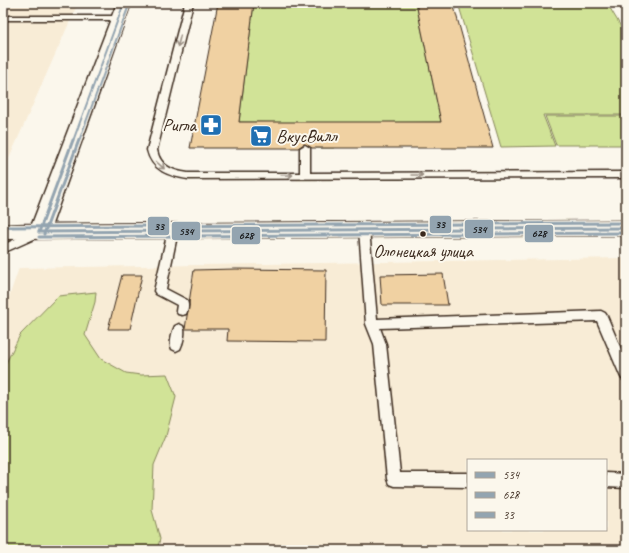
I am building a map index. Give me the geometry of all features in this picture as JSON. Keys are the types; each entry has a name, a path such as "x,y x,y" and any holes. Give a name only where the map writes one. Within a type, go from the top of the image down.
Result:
{"main road":[{"path":"39,232 124,3"},
{"path":"3,232 364,228 625,229"}],"lane":[{"path":"188,3 152,150 156,162 168,171 188,176 626,175"},
{"path":"3,18 118,18"},
{"path":"304,175 305,148"},
{"path":"364,228 372,324 380,344 394,479 467,480"},
{"path":"173,230 160,291 183,304 182,311"},
{"path":"3,249 39,232"},
{"path":"372,324 601,316 626,375"},
{"path":"176,346 179,329"},
{"path":"607,480 626,480"}],"shaded area":[{"path":"3,3 78,3 3,172"},
{"path":"623,258 626,264 626,550 3,550 3,314 19,268"}],"green space":[{"path":"254,3 416,3 441,122 333,123 334,148 316,148 316,123 239,122"},
{"path":"458,3 607,3 626,35 626,115 543,115 555,146 501,147"},
{"path":"545,116 625,116 626,145 556,145"},
{"path":"96,292 95,302 85,335 101,359 126,373 141,375 167,374 176,397 166,436 154,465 152,510 160,539 157,550 3,550 3,369 20,335 58,296"}],"building":[{"path":"218,3 254,3 239,122 441,122 416,3 453,3 493,148 312,148 304,144 298,148 190,148"},
{"path":"194,270 326,270 325,342 227,341 228,329 185,329"},
{"path":"443,274 448,305 382,305 380,275"},
{"path":"122,275 142,275 130,329 108,329"}],"transit line":[{"name":"534","path":"39,232 124,3"},
{"name":"628","path":"44,234 129,5"},
{"name":"33","path":"3,227 626,223"},
{"name":"534","path":"39,232 626,228"},
{"name":"628","path":"39,237 626,233"}],"place":[{"name":"Ригла","path":"211,125"},
{"name":"ВкусВилл","path":"261,136"},
{"name":"Олонецкая улица","path":"423,234"}]}
